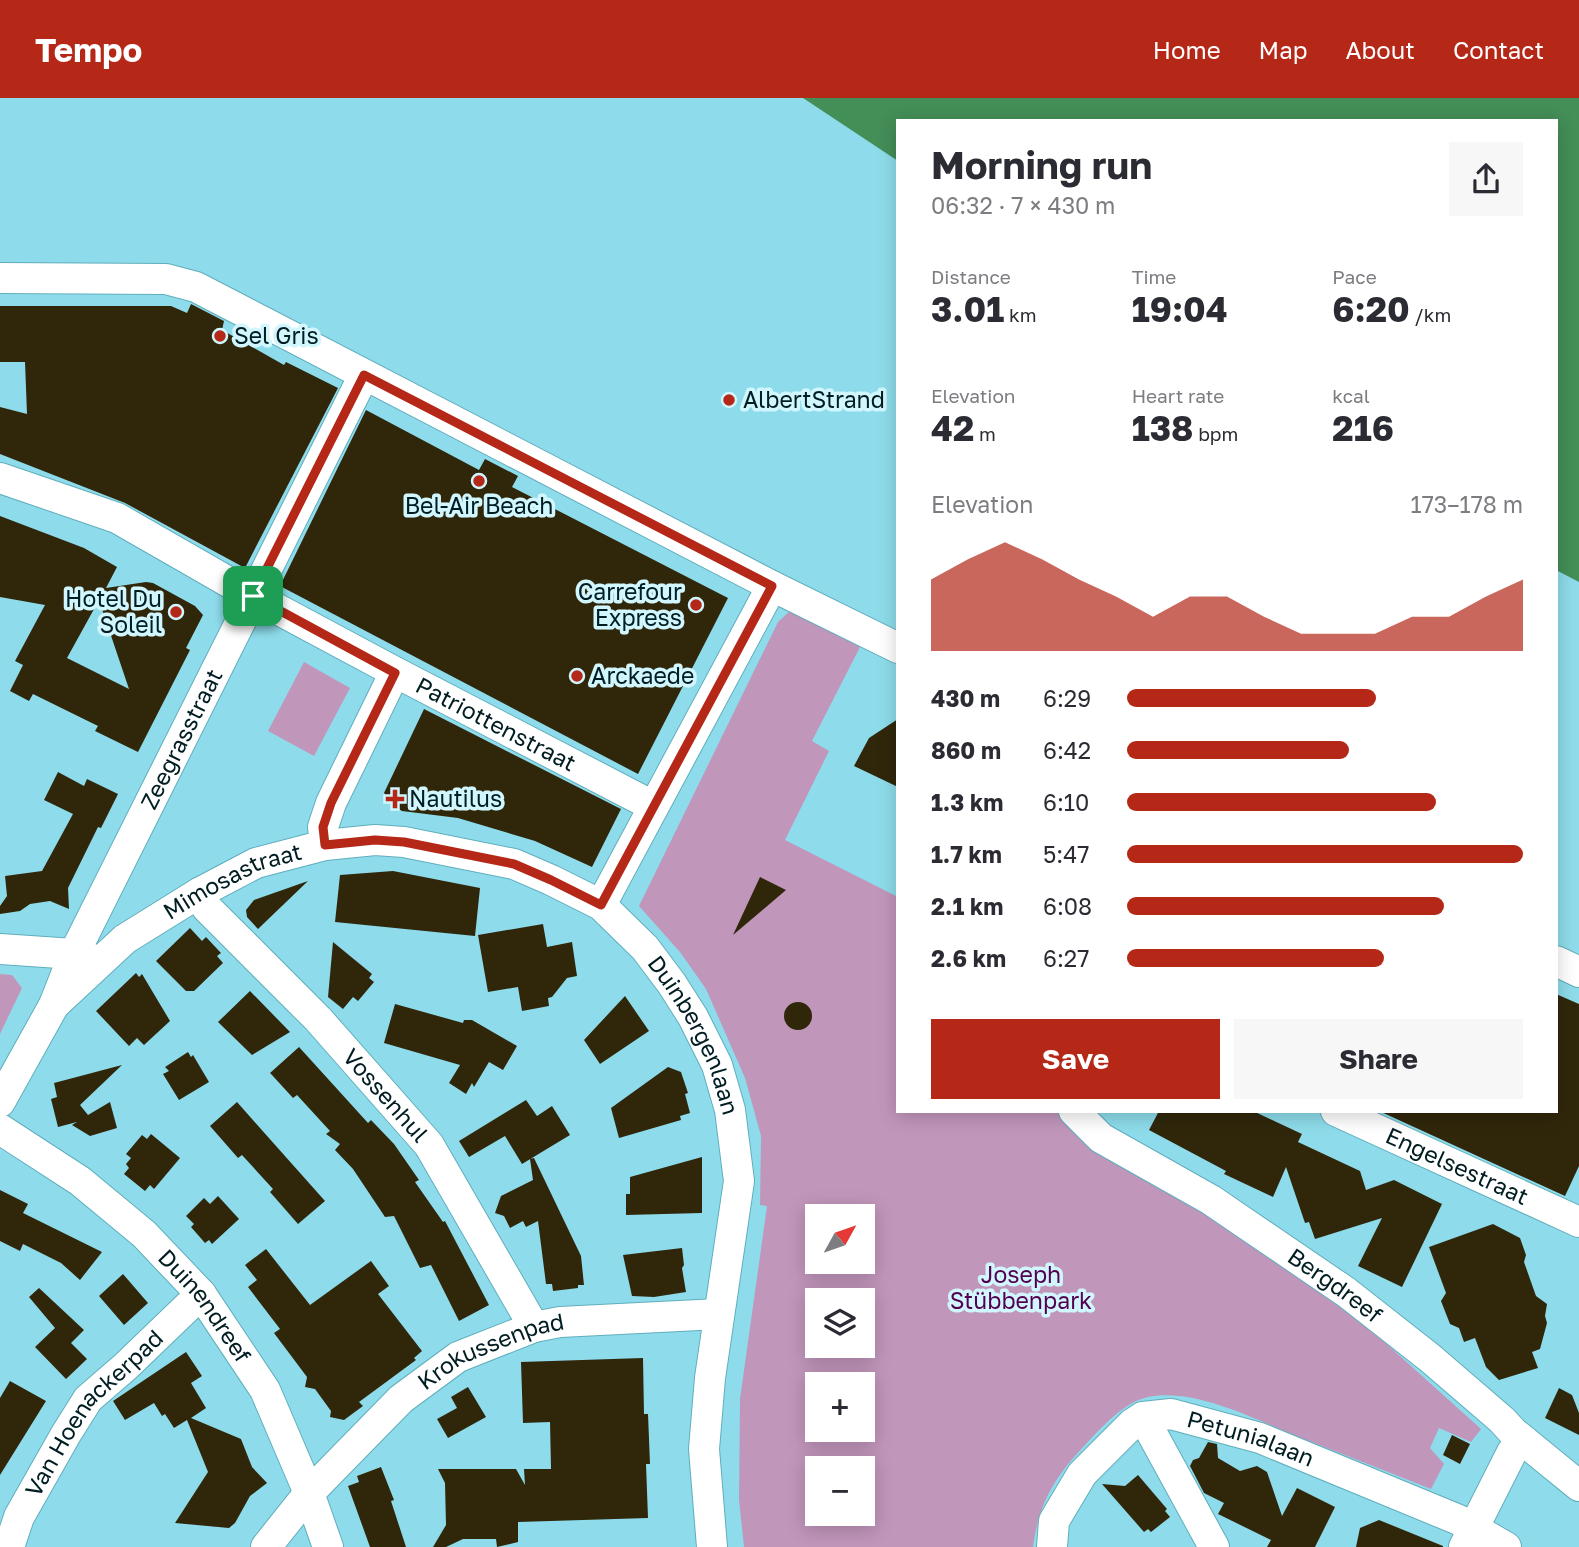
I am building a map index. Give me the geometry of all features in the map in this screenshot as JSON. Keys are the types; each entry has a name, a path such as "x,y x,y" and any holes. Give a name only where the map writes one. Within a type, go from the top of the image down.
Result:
{"street":[{"path":"0,278 166,279 196,286 772,586 896,647"},
{"name":"Zeegrasstraat","path":"87,958 253,596 364,375"},
{"name":"Patriottenstraat","path":"0,478 117,518 395,673 653,806"},
{"path":"601,905 772,586"},
{"path":"325,845 323,827 331,803 395,673"},
{"name":"Mimosastraat","path":"0,1102 54,1005 87,958 256,863 325,845 375,840 404,842 514,864 601,905"},
{"name":"Vossenhul","path":"199,893 207,908 318,1019 429,1145 534,1327"},
{"name":"Duinbergenlaan","path":"601,905 645,948 673,984 717,1065 730,1110 739,1181 710,1378 704,1449 712,1547"},
{"path":"0,949 87,958"},
{"path":"1558,962 1579,972"},
{"name":"Bergdreef","path":"1076,1113 1101,1138 1211,1200 1346,1292 1430,1358 1579,1486"},
{"name":"Engelsestraat","path":"1340,1113 1579,1222"},
{"name":"Duinendreef","path":"0,1129 80,1181 144,1234 201,1294 265,1390 309,1493 328,1547"},
{"name":"Van Hoenackerpad","path":"9,1547 19,1517 89,1398 201,1294"},
{"name":"Krokussenpad","path":"266,1547 309,1493 401,1399 458,1357 534,1327 560,1322 719,1314"},
{"name":"Petunialaan","path":"1143,1418 1171,1414 1260,1438 1468,1537 1506,1547"},
{"path":"1052,1547 1054,1521 1082,1474 1115,1440 1143,1418 1214,1547"},
{"path":"1468,1537 1512,1452 1524,1441"}],"green space":[{"name":"Joseph Stübbenpark","path":"791,610 860,647 812,741 829,751 785,840 896,896 896,1113 1064,1113 1101,1151 1238,1234 1370,1329 1481,1429 1471,1442 1439,1428 1430,1448 1444,1464 1431,1489 1226,1407 1186,1397 1148,1397 1130,1404 1106,1423 1057,1479 1039,1517 1033,1547 744,1547 739,1500 740,1399 767,1206 760,1205 761,1136 745,1078 706,989 680,952 639,906 778,622"},
{"path":"304,662 350,688 314,756 268,731"},
{"path":"0,974 12,975 22,988 0,1034"}],"shaded area":[{"path":"803,98 1579,98 1579,582 1558,571 1558,119 896,119 896,160"}],"building":[{"path":"191,304 224,321 222,330 284,365 286,362 338,388 245,568 125,503 0,454 0,407 27,414 25,362 0,362 0,306 171,306 187,313"},
{"path":"366,410 479,470 485,459 518,476 512,487 728,598 638,774 280,586"},
{"path":"0,516 84,548 117,567 106,588 153,583 195,606 203,615 186,648 190,650 138,752 95,731 98,726 33,694 29,701 10,691 23,665 15,661 45,605 0,597","holes":["99,600 129,689 67,658"]},
{"path":"424,709 621,809 592,867 535,841 458,818 402,811 397,808 384,793"},
{"path":"896,720 896,786 854,766 869,738"},
{"path":"58,772 84,786 87,779 118,794 101,828 98,827 68,888 69,909 50,901 30,904 20,911 0,914 0,906 7,896 5,876 42,871 73,814 44,800"},
{"path":"393,871 480,888 475,936 335,922 340,875"},
{"path":"760,877 786,890 733,935"},
{"path":"308,881 258,929 247,917 246,910 254,900"},
{"path":"543,924 547,947 572,942 577,976 567,978 552,997 548,998 549,1006 522,1011 518,987 488,992 478,935"},
{"path":"190,928 202,941 206,937 221,953 217,956 223,963 194,991 186,991 156,961"},
{"path":"333,942 372,974 369,978 374,982 358,1001 353,997 343,1009 328,997"},
{"path":"136,973 139,977 142,974 170,1021 144,1045 137,1038 129,1046 96,1011"},
{"path":"250,991 290,1032 252,1055 218,1022"},
{"path":"1558,995 1579,1004 1579,1166 1565,1196 1383,1113 1558,1113"},
{"path":"625,996 649,1031 600,1064 584,1040"},
{"path":"798,1002 808,1006 812,1016 808,1026 798,1030 788,1026 784,1016 788,1006"},
{"path":"395,1004 463,1023 464,1020 472,1020 517,1046 503,1070 489,1062 474,1087 472,1083 466,1094 449,1083 460,1065 384,1043"},
{"path":"299,1047 368,1123 371,1120 394,1144 419,1180 415,1182 443,1222 445,1221 489,1305 459,1321 431,1265 420,1268 394,1216 385,1217 353,1169 335,1150 340,1144 326,1134 330,1131 297,1095 293,1098 270,1073"},
{"path":"188,1052 191,1057 193,1055 209,1082 179,1100 163,1074 169,1071 165,1067"},
{"path":"122,1065 80,1105 88,1115 110,1102 117,1128 90,1136 72,1125 77,1122 58,1127 51,1099 57,1097 54,1083"},
{"path":"668,1067 681,1072 688,1093 685,1094 690,1113 680,1116 681,1120 619,1138 611,1108"},
{"path":"526,1100 537,1116 552,1106 570,1135 522,1164 505,1136 469,1157 459,1141"},
{"path":"237,1102 325,1201 298,1224 270,1192 273,1189 242,1155 238,1158 210,1126"},
{"path":"1158,1113 1257,1113 1302,1134 1298,1142 1360,1171 1366,1190 1394,1180 1442,1204 1402,1287 1358,1266 1382,1218 1315,1239 1309,1222 1305,1223 1286,1167 1273,1197 1224,1174 1226,1171 1149,1130"},
{"path":"151,1134 180,1158 154,1189 150,1185 145,1191 124,1174 129,1168 126,1164 131,1158 126,1154 142,1135 147,1139"},
{"path":"702,1157 702,1213 626,1215 626,1194 630,1194 630,1177"},
{"path":"534,1158 581,1256 584,1285 578,1285 578,1288 553,1291 552,1284 546,1284 538,1221 526,1227 523,1221 510,1228 504,1216 495,1213 501,1196 533,1180 530,1159"},
{"path":"0,1190 28,1204 23,1213 102,1252 80,1280 61,1263 23,1244 20,1251 0,1241"},
{"path":"218,1196 239,1219 212,1244 209,1240 205,1243 191,1227 194,1224 186,1216 204,1198 210,1204"},
{"path":"1493,1224 1520,1238 1526,1255 1524,1262 1536,1296 1547,1304 1547,1323 1540,1349 1532,1352 1538,1368 1499,1380 1486,1367 1475,1338 1464,1342 1459,1328 1450,1324 1441,1301 1446,1293 1429,1247"},
{"path":"682,1248 686,1292 654,1297 632,1296 623,1255"},
{"path":"266,1249 310,1305 371,1261 389,1286 378,1294 422,1351 414,1358 416,1360 359,1402 363,1406 344,1420 330,1417 331,1411 315,1389 305,1387 307,1377 274,1333 280,1329 248,1287 257,1280 245,1265"},
{"path":"123,1274 148,1303 124,1325 99,1296"},
{"path":"39,1288 84,1330 71,1343 87,1359 66,1379 35,1347 55,1328 29,1297"},
{"path":"186,1352 202,1376 191,1383 206,1408 191,1418 241,1439 252,1467 267,1483 250,1496 235,1523 229,1528 175,1523 208,1472 187,1420 174,1428 154,1403 125,1420 113,1401"},
{"path":"643,1358 644,1414 648,1414 650,1464 646,1464 648,1518 518,1522 518,1542 497,1547 496,1539 463,1539 446,1547 433,1547 446,1525 445,1483 438,1469 516,1469 525,1485 524,1469 551,1469 550,1422 523,1423 521,1362"},
{"path":"10,1381 46,1401 0,1475 0,1398"},
{"path":"468,1387 486,1417 448,1438 437,1419 457,1408 451,1397"},
{"path":"1559,1388 1572,1395 1579,1413 1579,1435 1545,1418"},
{"path":"1452,1435 1470,1444 1460,1464 1443,1455"},
{"path":"1208,1442 1217,1444 1218,1458 1240,1471 1257,1466 1267,1472 1282,1516 1297,1488 1335,1507 1315,1547 1267,1547 1271,1540 1218,1514 1224,1503 1204,1493 1190,1466 1193,1460 1199,1458"},
{"path":"381,1467 394,1500 391,1501 406,1547 370,1547 348,1486 359,1482 357,1476"},
{"path":"1138,1475 1167,1509 1165,1511 1170,1517 1151,1532 1148,1529 1144,1532 1102,1484 1125,1486"},
{"path":"1379,1520 1443,1547 1356,1547 1360,1528"}],"place":[{"name":"Sel Gris","path":"220,336"},
{"name":"AlbertStrand","path":"729,400"},
{"name":"Bel-Air Beach","path":"479,481"},
{"name":"Carrefour Express","path":"696,605"},
{"name":"Hotel Du Soleil","path":"176,612"},
{"name":"Arckaede","path":"577,676"},
{"name":"Nautilus","path":"395,799"}],"route":[{"path":"364,375 772,586 601,905 514,864 404,842 346,841 325,845 323,827 331,803 395,673 253,596 364,375"}]}
